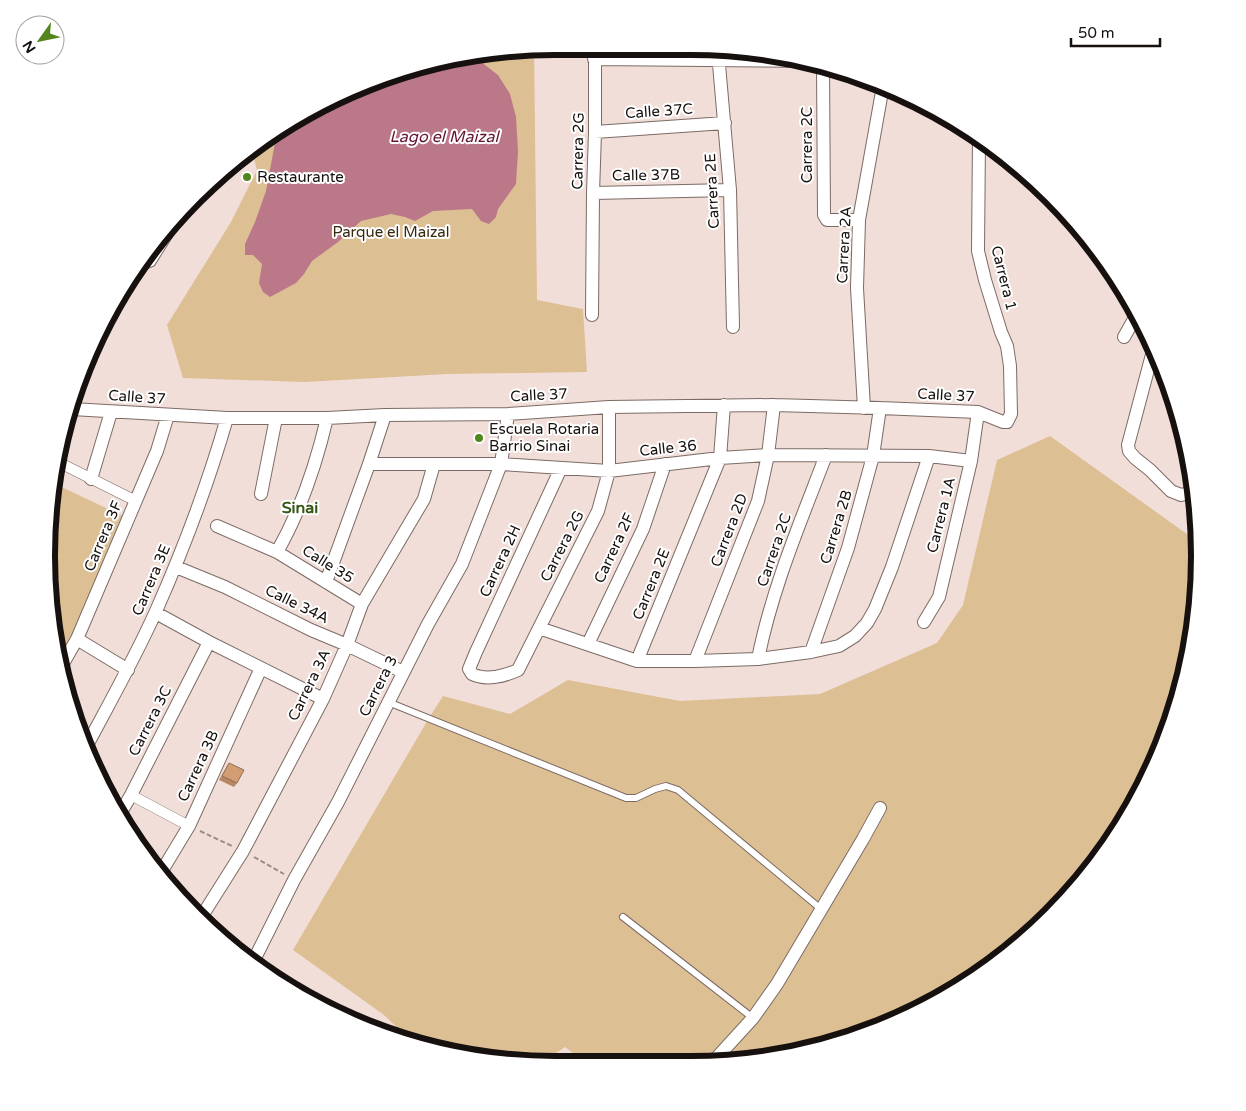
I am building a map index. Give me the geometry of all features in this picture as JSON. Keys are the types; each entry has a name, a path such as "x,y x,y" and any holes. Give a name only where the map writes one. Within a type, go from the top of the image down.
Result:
{"street":[{"name":"Carrera 2G","path":"592,315 595,132 594,55"},
{"path":"653,55 748,58"},
{"name":"Carrera 2E","path":"719,57 730,190 733,327"},
{"name":"Carrera 2C","path":"823,73 824,215 827,220 859,220"},
{"name":"Carrera 2A","path":"864,408 857,288 859,220 882,93"},
{"name":"Calle 37C","path":"595,132 725,124"},
{"name":"Carrera 1","path":"980,147 978,251 985,280 1007,346 1010,366 1011,414 1007,422"},
{"name":"Calle 37B","path":"593,193 730,190"},
{"path":"1124,337 1133,322"},
{"path":"1151,359 1128,445 1129,450 1171,492 1181,495 1187,493"},
{"name":"Carrera 2E","path":"637,661 720,458 724,405"},
{"name":"Calle 37","path":"77,409 227,418 327,418 385,415 508,414 608,408 774,405 978,412 1007,422"},
{"name":"Carrera 2D","path":"695,661 758,501 768,455 774,405"},
{"name":"Carrera 2G","path":"498,677 518,670 598,511 609,470 608,408"},
{"name":"Carrera 2B","path":"811,652 848,548 873,456 880,408"},
{"path":"91,479 111,412"},
{"name":"Carrera 1A","path":"924,622 938,597 971,461 978,412"},
{"name":"Carrera 3","path":"256,956 294,880 338,802 428,624 462,564 501,464 508,414"},
{"name":"Carrera 3F","path":"66,658 77,639 157,452 168,415"},
{"path":"326,582 385,415"},
{"name":"Carrera 3E","path":"90,739 128,670 176,567 202,496 227,418"},
{"path":"260,494 276,418"},
{"path":"277,552 304,497 319,452 327,418"},
{"name":"Carrera 2C","path":"758,659 765,626 775,595 826,454"},
{"name":"Calle 36","path":"369,464 501,464 609,470 720,458 826,454 929,456 971,461"},
{"path":"539,628 637,661 758,659 839,646 855,636 867,623 875,609 892,567 929,456"},
{"name":"Carrera 3A","path":"205,912 243,851 323,699 347,645 362,604 424,499 434,464"},
{"name":"Carrera 2F","path":"588,644 643,529 665,464"},
{"path":"64,465 136,501"},
{"name":"Carrera 2H","path":"498,677 476,676 472,674 470,669 561,468"},
{"name":"Calle 35","path":"217,526 277,552 362,604"},
{"name":"Calle 34A","path":"176,567 225,587 303,626 403,672"},
{"path":"156,613 209,642 323,699"},
{"path":"77,639 128,670"},
{"name":"Carrera 3C","path":"123,808 209,642"},
{"name":"Carrera 3B","path":"164,867 188,826 262,668"},
{"path":"131,795 188,826"},
{"path":"719,1055 753,1018 777,984 880,808"}],"lane":[{"path":"148,265 152,263 163,245"},
{"path":"388,702 626,798 636,798 666,786 678,790 821,909"},
{"path":"623,917 753,1018"}],"green space":[{"name":"Parque el Maizal","path":"534,56 537,300 583,309 587,372 447,374 305,382 183,378 167,325 231,222 257,170 253,156 277,139 305,122 364,93 426,72 490,59"},
{"path":"1050,436 1190,537 1190,588 1187,621 1174,685 1153,747 1124,806 1107,834 1067,886 1021,932 969,972 941,989 882,1018 820,1039 756,1052 690,1056 577,1056 565,1047 552,1056 523,1055 490,1052 458,1046 400,1031 384,1015 293,950 443,696 510,714 568,680 680,701 820,694 937,643 963,605 997,460"},
{"path":"60,486 123,516 72,636 64,649 59,621 55,556"}],"water":[{"name":"Lago el Maizal","path":"480,61 498,75 510,94 516,117 518,151 516,184 498,209 496,217 489,224 481,221 472,209 433,211 415,221 391,214 361,221 338,242 312,261 296,283 270,297 263,292 259,283 262,264 253,255 245,255 245,244 266,191 275,140 305,122 364,93 426,72"}],"building":[{"path":"229,763 244,770 237,783 222,776"}],"place":[{"name":"Restaurante","path":"247,177"},
{"name":"Escuela Rotaria Barrio Sinai","path":"479,438"}],"district":[{"name":"Sinai","path":"300,508"}]}
